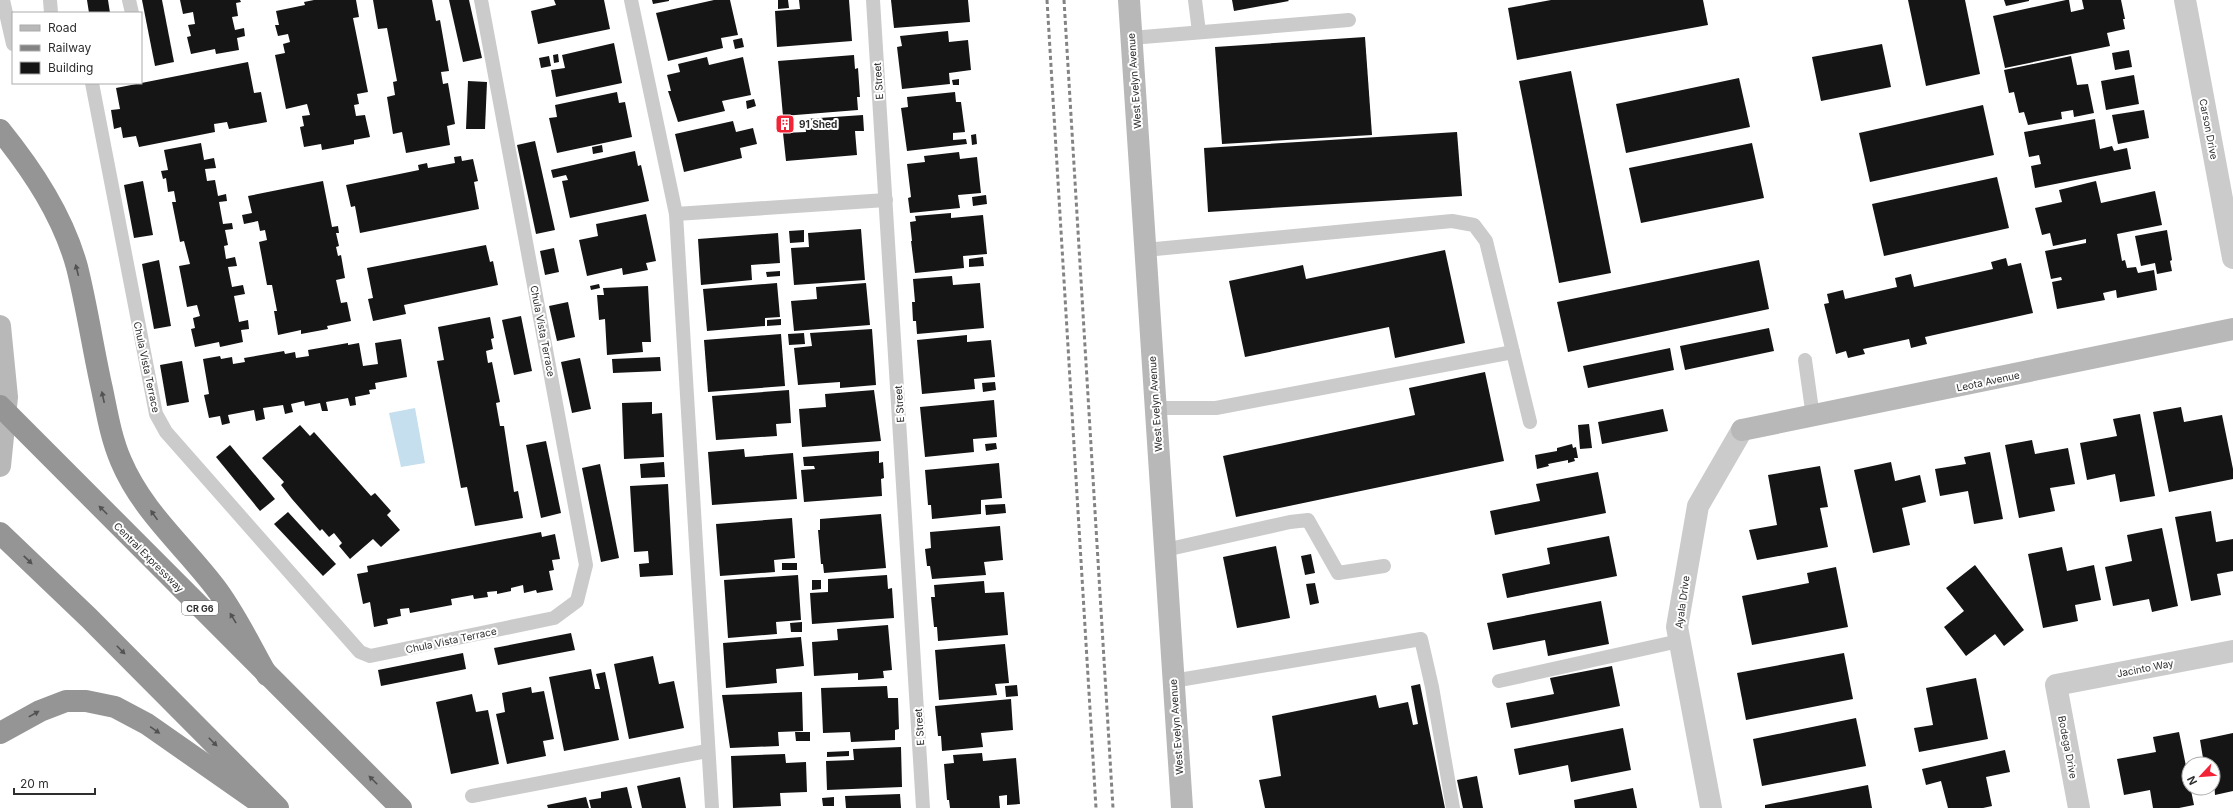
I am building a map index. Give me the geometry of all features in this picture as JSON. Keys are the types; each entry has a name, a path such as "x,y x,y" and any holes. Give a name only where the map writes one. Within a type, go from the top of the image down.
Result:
{"highway":[{"path":"0,130 27,164 49,199 65,232 76,266 110,428 121,461 136,490 160,523 216,588 267,675"},
{"name":"Central Expressway","path":"0,406 401,808"},
{"path":"0,533 95,624 278,808"},
{"path":"0,732 40,711 66,701 86,701 115,707 147,724 266,808"}],"main road":[{"name":"West Evelyn Avenue","path":"1129,0 1182,808"},
{"path":"0,326 7,397 0,466"},
{"name":"Leota Avenue","path":"1742,430 1813,417 2233,329"}],"street":[{"name":"Carson Drive","path":"2185,0 2233,258"},
{"name":"Ayala Drive","path":"1711,808 1677,627 1698,506 1742,430"},
{"name":"Jacinto Way","path":"2056,685 2233,651"},
{"name":"Bodega Drive","path":"2056,685 2079,808"}],"lane":[{"path":"3,0 12,40"},
{"path":"50,0 52,12"},
{"path":"130,0 132,12"},
{"name":"Chula Vista Terrace","path":"92,84 156,414 166,432 360,652 370,656 554,618 576,601 586,564 481,0"},
{"path":"631,0 676,214 707,751 712,808"},
{"name":"E Street","path":"873,0 924,808"},
{"path":"1195,0 1199,32"},
{"path":"1131,38 1348,20"},
{"path":"676,214 886,200"},
{"path":"1145,250 1452,221 1474,225 1486,241 1530,422"},
{"path":"1155,408 1216,408 1513,352"},
{"path":"1805,360 1813,417"},
{"path":"1165,550 1290,522 1308,520 1338,573 1384,566"},
{"path":"1173,681 1421,639 1453,808"},
{"path":"1499,681 1679,642"},
{"path":"472,796 707,751"}],"water":[{"path":"415,408 425,463 401,467 389,413"}],"building":[{"path":"87,0 108,0 110,12 89,12"},
{"path":"142,0 162,0 174,62 155,66"},
{"path":"180,0 240,0 241,2 236,3 238,16 232,17 235,30 244,28 245,36 237,38 239,50 216,54 215,49 191,54 187,37 191,36 188,25 195,24 193,12 183,14"},
{"path":"314,0 356,0 359,17 353,18 368,92 357,94 359,104 354,105 356,116 365,115 370,137 354,140 354,144 322,150 321,144 304,147 300,127 304,126 302,116 310,115 307,104 286,109 275,55 285,53 283,44 290,42 288,34 278,36 275,25 279,25 276,11 305,5 304,2"},
{"path":"373,0 432,0 436,21 440,20 449,71 441,72 443,84 448,83 455,124 447,126 450,145 406,153 402,132 393,134 387,97 395,95 393,82 397,81 387,28 378,29"},
{"path":"449,0 469,0 482,58 463,62"},
{"path":"554,0 604,0 610,29 538,44 531,11 556,5"},
{"path":"652,0 669,0 669,1 653,4"},
{"path":"714,0 730,0 738,35 721,38 723,48 668,61 656,13"},
{"path":"778,0 788,0 789,8 778,9"},
{"path":"799,0 849,0 852,41 777,47 775,11 800,9"},
{"path":"891,0 968,0 970,22 894,28"},
{"path":"1232,0 1288,0 1289,1 1234,11"},
{"path":"1551,0 1703,0 1708,25 1517,60 1508,8"},
{"path":"1908,0 1965,0 1980,74 1926,86"},
{"path":"2004,0 2029,0 2029,1 2006,6"},
{"path":"2069,0 2071,12 2084,9 2082,0 2121,0 2125,19 2123,19 2125,29 2107,33 2110,46 2005,68 1993,16"},
{"path":"948,31 949,42 968,40 971,70 949,73 950,84 902,89 897,47 902,46 900,36"},
{"path":"1365,37 1372,135 1222,144 1215,47"},
{"path":"742,38 744,47 735,49 733,40"},
{"path":"614,43 622,83 556,97 551,70 565,68 562,55"},
{"path":"1882,44 1891,87 1821,101 1812,57"},
{"path":"2129,50 2132,67 2115,70 2112,53"},
{"path":"558,54 559,62 554,63 553,55"},
{"path":"854,55 855,69 858,68 860,97 857,97 858,110 783,116 778,61"},
{"path":"549,56 551,66 541,68 539,58"},
{"path":"2071,56 2077,85 2088,84 2094,113 2074,117 2073,110 2061,112 2062,119 2028,125 2024,112 2019,113 2014,92 2009,93 2004,70"},
{"path":"707,57 709,65 743,57 751,95 722,101 725,111 678,122 668,91 671,91 667,75 680,72 678,64"},
{"path":"248,62 254,93 261,92 267,122 229,129 227,122 214,124 215,132 139,147 136,136 123,138 121,127 114,129 111,110 120,109 116,88"},
{"path":"1571,71 1611,273 1559,283 1519,81"},
{"path":"2134,75 2139,104 2106,110 2101,81"},
{"path":"1739,78 1750,127 1626,153 1616,104"},
{"path":"959,79 959,85 953,85 952,80"},
{"path":"468,81 487,82 485,129 466,129"},
{"path":"617,92 619,103 625,102 632,137 557,153 549,118 557,117 555,105"},
{"path":"955,92 956,102 961,102 965,132 953,133 953,140 966,139 967,144 907,151 901,108 908,107 907,97"},
{"path":"754,99 756,106 747,109 746,101"},
{"path":"1983,105 1994,155 1870,182 1859,133"},
{"path":"2144,110 2149,138 2118,144 2112,115"},
{"path":"863,115 864,131 855,131 857,155 786,161 783,133 806,132 805,119"},
{"name":"91 Shed","path":"792,118 793,129 778,131 777,119"},
{"path":"2095,119 2100,149 2112,146 2114,151 2127,148 2131,169 2035,188 2031,166 2041,164 2039,155 2029,157 2024,132"},
{"path":"733,121 736,132 753,128 757,144 740,148 742,158 684,172 675,134"},
{"path":"1457,132 1462,196 1208,212 1204,148"},
{"path":"976,134 977,144 972,145 971,135"},
{"path":"535,141 555,230 536,234 517,145"},
{"path":"201,143 204,160 214,158 216,168 205,169 207,181 215,180 218,196 226,194 227,201 219,202 223,224 232,223 233,229 225,230 228,245 224,246 226,259 235,257 237,266 228,267 232,287 243,285 245,294 234,296 239,322 248,320 249,329 241,330 243,342 220,347 219,342 195,347 191,329 195,328 193,318 200,316 197,305 187,307 179,266 190,264 184,241 180,242 172,202 176,202 174,191 168,192 166,178 163,179 161,171 168,170 164,150"},
{"path":"1752,143 1764,198 1641,223 1629,168"},
{"path":"602,145 603,152 593,154 592,147"},
{"path":"635,151 638,166 641,165 649,201 570,218 562,181 568,180 566,175 553,178 551,170"},
{"path":"959,152 960,159 977,157 981,193 958,195 960,208 910,213 908,198 911,197 907,164 925,162 924,156"},
{"path":"461,156 462,161 473,159 478,181 474,182 479,209 360,233 355,206 351,207 346,185 419,170 418,165 427,163 428,168 455,163 454,157"},
{"path":"1997,177 2009,228 1884,256 1872,204"},
{"path":"143,181 153,235 134,238 124,185"},
{"path":"323,181 332,227 338,226 339,233 336,233 339,246 336,247 338,256 341,255 345,278 336,280 341,303 347,302 351,321 327,326 328,329 301,334 301,330 278,335 274,311 277,311 272,285 267,285 259,242 267,240 265,230 260,231 258,221 244,224 242,215 252,213 248,196"},
{"path":"2096,181 2101,203 2155,191 2162,225 2117,234 2122,261 2125,260 2127,268 2136,267 2138,273 2154,270 2157,290 2117,298 2116,290 2103,293 2105,300 2057,309 2052,282 2062,280 2061,277 2051,279 2045,251 2086,243 2086,239 2053,246 2050,233 2042,235 2035,208 2062,202 2059,190"},
{"path":"986,195 987,204 973,206 972,197"},
{"path":"951,213 951,218 983,215 987,254 963,256 964,268 915,273 910,222 916,221 915,216"},
{"path":"646,214 656,261 646,263 648,270 623,275 622,268 587,276 579,240 598,236 596,224"},
{"path":"861,229 865,280 794,285 791,248 809,247 808,233"},
{"path":"804,230 804,242 790,243 789,231"},
{"path":"2167,230 2172,260 2170,261 2172,271 2157,274 2155,263 2141,266 2135,236"},
{"path":"778,233 780,263 751,265 752,280 701,285 698,239"},
{"path":"486,245 490,262 493,261 498,285 404,305 406,314 373,321 368,299 373,298 367,268"},
{"path":"554,248 559,272 545,275 540,251"},
{"path":"1445,250 1465,343 1395,358 1389,327 1245,357 1229,281 1303,265 1306,279"},
{"path":"983,257 984,266 969,267 969,259"},
{"path":"2006,258 2008,266 2021,263 2033,313 1925,337 1927,344 1911,348 1909,339 1863,349 1865,354 1848,358 1846,351 1836,354 1824,304 1829,303 1827,294 1843,290 1845,299 1897,287 1895,278 1911,274 1914,287 1993,269 1991,262"},
{"path":"159,260 171,326 154,329 142,264"},
{"path":"1759,260 1769,309 1568,352 1557,302"},
{"path":"780,271 780,276 767,277 766,272"},
{"path":"952,276 953,285 980,283 984,328 917,334 916,321 913,321 912,302 915,302 913,279"},
{"path":"777,283 780,317 765,318 765,326 707,331 703,289"},
{"path":"866,283 870,325 794,331 791,301 817,299 816,287"},
{"path":"599,284 600,288 591,290 590,286"},
{"path":"648,286 651,342 642,342 643,352 607,355 605,319 599,320 597,295 604,295 603,288"},
{"path":"568,302 575,337 557,341 549,306"},
{"path":"521,316 532,371 514,375 502,320"},
{"path":"490,317 494,338 491,339 493,349 486,351 488,363 492,362 500,402 496,403 500,426 504,426 514,492 518,491 523,518 475,526 467,487 461,488 437,361 444,360 438,327"},
{"path":"781,319 781,325 767,326 767,320"},
{"path":"1769,328 1774,351 1685,370 1680,346"},
{"path":"872,329 876,385 840,388 840,382 798,385 794,348 812,346 810,333"},
{"path":"804,333 805,344 789,345 788,334"},
{"path":"781,334 785,386 708,392 704,340"},
{"path":"967,335 967,342 991,340 995,377 974,379 975,389 922,394 917,340"},
{"path":"401,339 407,377 375,383 376,389 369,390 370,394 355,397 356,405 350,406 348,398 326,402 328,411 322,411 320,403 305,406 304,401 291,404 293,412 285,414 283,405 263,408 265,419 256,421 254,410 228,415 230,423 222,425 220,416 209,418 204,395 209,394 203,359 220,356 221,359 232,357 233,364 245,362 244,358 284,351 285,354 295,352 296,358 309,356 308,350 348,343 348,345 359,343 363,366 378,364 375,343"},
{"path":"1670,348 1674,370 1588,388 1583,366"},
{"path":"660,357 661,371 613,373 612,359"},
{"path":"580,358 591,409 572,413 561,362"},
{"path":"182,361 189,402 167,406 160,365"},
{"path":"1485,372 1504,461 1236,517 1223,456 1415,415 1409,388"},
{"path":"995,382 996,390 983,392 982,383"},
{"path":"789,390 791,423 776,424 777,436 716,440 712,396"},
{"path":"874,390 881,441 802,447 799,409 826,407 825,394"},
{"path":"994,400 997,437 973,439 974,452 925,457 920,407"},
{"path":"652,402 652,414 662,413 664,457 624,459 622,403"},
{"path":"2181,407 2184,422 2222,415 2233,469 2233,479 2169,492 2153,412"},
{"path":"1663,409 1668,431 1602,444 1598,422"},
{"path":"2140,414 2155,496 2120,502 2115,474 2087,480 2080,443 2117,436 2113,419"},
{"path":"1589,424 1592,448 1580,449 1578,425"},
{"path":"300,425 310,436 314,432 371,496 375,493 391,511 387,515 400,530 381,547 373,539 350,559 339,546 342,543 334,533 329,537 322,529 320,531 281,485 284,482 262,458"},
{"path":"2032,440 2035,454 2068,448 2075,484 2050,488 2055,511 2019,518 2005,445"},
{"path":"546,441 561,513 541,518 526,445"},
{"path":"996,443 997,449 986,451 985,444"},
{"path":"1572,444 1573,448 1576,447 1578,458 1574,458 1575,461 1568,463 1568,460 1548,464 1549,466 1537,469 1535,455 1557,451 1557,448"},
{"path":"230,445 275,499 260,511 216,457"},
{"path":"744,449 745,457 793,453 797,499 712,505 708,452"},
{"path":"879,451 879,463 883,462 884,478 881,479 882,496 804,502 801,470 815,469 814,466 804,466 803,457"},
{"path":"1990,452 2003,519 1974,524 1968,491 1940,496 1935,469 1966,464 1964,457"},
{"path":"664,462 665,477 641,478 640,464"},
{"path":"1891,462 1895,481 1920,475 1926,502 1902,508 1910,545 1873,553 1854,470"},
{"path":"999,463 1002,498 981,500 981,514 932,519 931,505 928,505 925,470"},
{"path":"600,464 619,558 601,562 582,468"},
{"path":"1820,466 1828,507 1820,508 1828,547 1757,560 1749,530 1777,525 1768,475"},
{"path":"1598,472 1606,513 1495,535 1490,511 1540,501 1536,484"},
{"path":"668,484 673,575 640,577 639,564 649,563 648,551 634,552 630,486"},
{"path":"1005,504 1006,513 986,515 985,505"},
{"path":"2211,511 2216,542 2233,539 2233,571 2217,574 2221,595 2191,601 2175,517"},
{"path":"288,512 336,564 323,576 274,524"},
{"path":"881,514 886,568 824,573 823,564 821,564 818,530 820,530 820,519"},
{"path":"792,518 795,558 774,560 775,572 720,576 716,524"},
{"path":"1000,526 1003,560 984,562 986,575 932,579 930,566 927,566 925,549 931,548 930,532"},
{"path":"2162,528 2178,606 2152,612 2149,599 2113,606 2105,567 2132,561 2127,535"},
{"path":"541,532 542,537 555,534 560,559 552,560 554,570 549,571 553,590 537,593 536,590 524,593 523,585 511,588 511,591 497,594 497,591 487,592 488,597 474,599 473,595 451,599 452,605 410,613 409,608 400,609 401,616 387,619 388,624 374,627 370,602 363,604 357,574 368,572 367,566"},
{"path":"1609,536 1617,576 1507,598 1502,574 1550,564 1547,548"},
{"path":"1276,546 1290,618 1237,628 1223,557"},
{"path":"2062,547 2067,571 2094,565 2101,600 2075,605 2078,621 2043,628 2028,554"},
{"path":"1311,554 1315,573 1305,575 1301,556"},
{"path":"782,563 797,563 797,570 782,570"},
{"path":"1975,565 2024,630 2004,646 1995,634 1966,656 1944,627 1964,611 1946,588"},
{"path":"1836,567 1848,627 1752,645 1742,596 1809,583 1807,573"},
{"path":"798,575 801,620 776,622 777,634 728,638 724,580"},
{"path":"887,575 888,589 892,588 894,618 812,624 810,593 828,592 828,579"},
{"path":"812,580 821,580 821,589 812,590"},
{"path":"984,581 985,593 1004,592 1008,635 938,641 937,627 934,627 931,597 935,597 934,585"},
{"path":"1315,583 1319,603 1310,605 1306,584"},
{"path":"1601,601 1609,644 1548,656 1545,640 1493,650 1487,623"},
{"path":"802,622 802,632 791,632 790,623"},
{"path":"888,625 892,670 883,671 884,678 858,680 858,673 814,676 812,642 838,640 837,629"},
{"path":"571,633 575,650 498,665 494,648"},
{"path":"801,637 804,666 776,669 777,683 726,688 723,643"},
{"path":"1005,644 1009,683 995,684 997,695 939,700 935,650"},
{"path":"463,653 466,669 381,686 378,670"},
{"path":"1844,653 1853,699 1746,720 1737,673"},
{"path":"653,656 659,684 674,681 684,728 629,739 614,664"},
{"path":"1612,666 1620,706 1511,728 1506,703 1554,694 1550,678"},
{"path":"591,669 595,689 600,689 596,674 605,672 619,740 564,751 549,677"},
{"path":"1976,678 1988,739 1919,752 1914,728 1933,725 1926,688"},
{"path":"1420,684 1445,808 1265,808 1259,780 1281,776 1272,716 1376,695 1379,708 1408,702 1413,725 1418,724 1411,686"},
{"path":"1017,685 1018,696 1006,697 1005,686"},
{"path":"887,686 888,698 898,698 899,729 895,730 895,740 851,742 850,732 823,733 821,688"},
{"path":"531,687 532,693 544,691 554,739 543,741 546,756 507,764 496,714 505,712 502,693"},
{"path":"802,692 803,731 778,732 779,746 730,748 722,695"},
{"path":"472,694 476,712 488,710 499,764 451,774 436,702"},
{"path":"1011,699 1013,730 981,733 983,747 942,751 941,736 938,736 935,706"},
{"path":"1856,718 1866,766 1762,786 1753,739"},
{"path":"1623,728 1631,770 1571,782 1568,765 1519,775 1514,749"},
{"path":"795,732 810,732 810,741 796,741"},
{"path":"2179,732 2184,756 2181,756 2181,796 2192,796 2194,805 2179,808 2153,808 2150,790 2124,795 2117,759 2156,752 2153,737"},
{"path":"2233,733 2233,791 2221,794 2221,756 2203,756 2200,740"},
{"path":"901,747 902,787 827,790 826,761 854,760 853,749"},
{"path":"2005,750 2010,772 1986,777 1992,806 1983,808 1948,808 1941,781 1926,785 1922,769"},
{"path":"849,751 849,756 827,757 827,752"},
{"path":"982,753 983,761 1016,758 1020,804 1007,805 1007,795 999,796 1000,808 950,808 949,800 947,800 944,764 954,763 953,755"},
{"path":"785,754 786,763 806,762 807,792 780,793 781,806 733,808 731,756"},
{"path":"1477,776 1483,808 1463,808 1457,780"},
{"path":"680,777 686,808 642,808 637,786"},
{"path":"1868,785 1872,808 1765,808 1765,805"},
{"path":"627,787 632,808 591,808 589,800 601,798 601,792"},
{"path":"1633,788 1637,808 1575,808 1574,800"},
{"path":"900,794 901,808 846,808 845,796"},
{"path":"586,797 589,808 548,808 547,805"},
{"path":"834,797 834,806 823,806 822,798"}],"railway":[{"path":"1047,0 1096,808"},
{"path":"1064,0 1113,808"}],"place":[{"name":"91 Shed","path":"785,124"}]}
